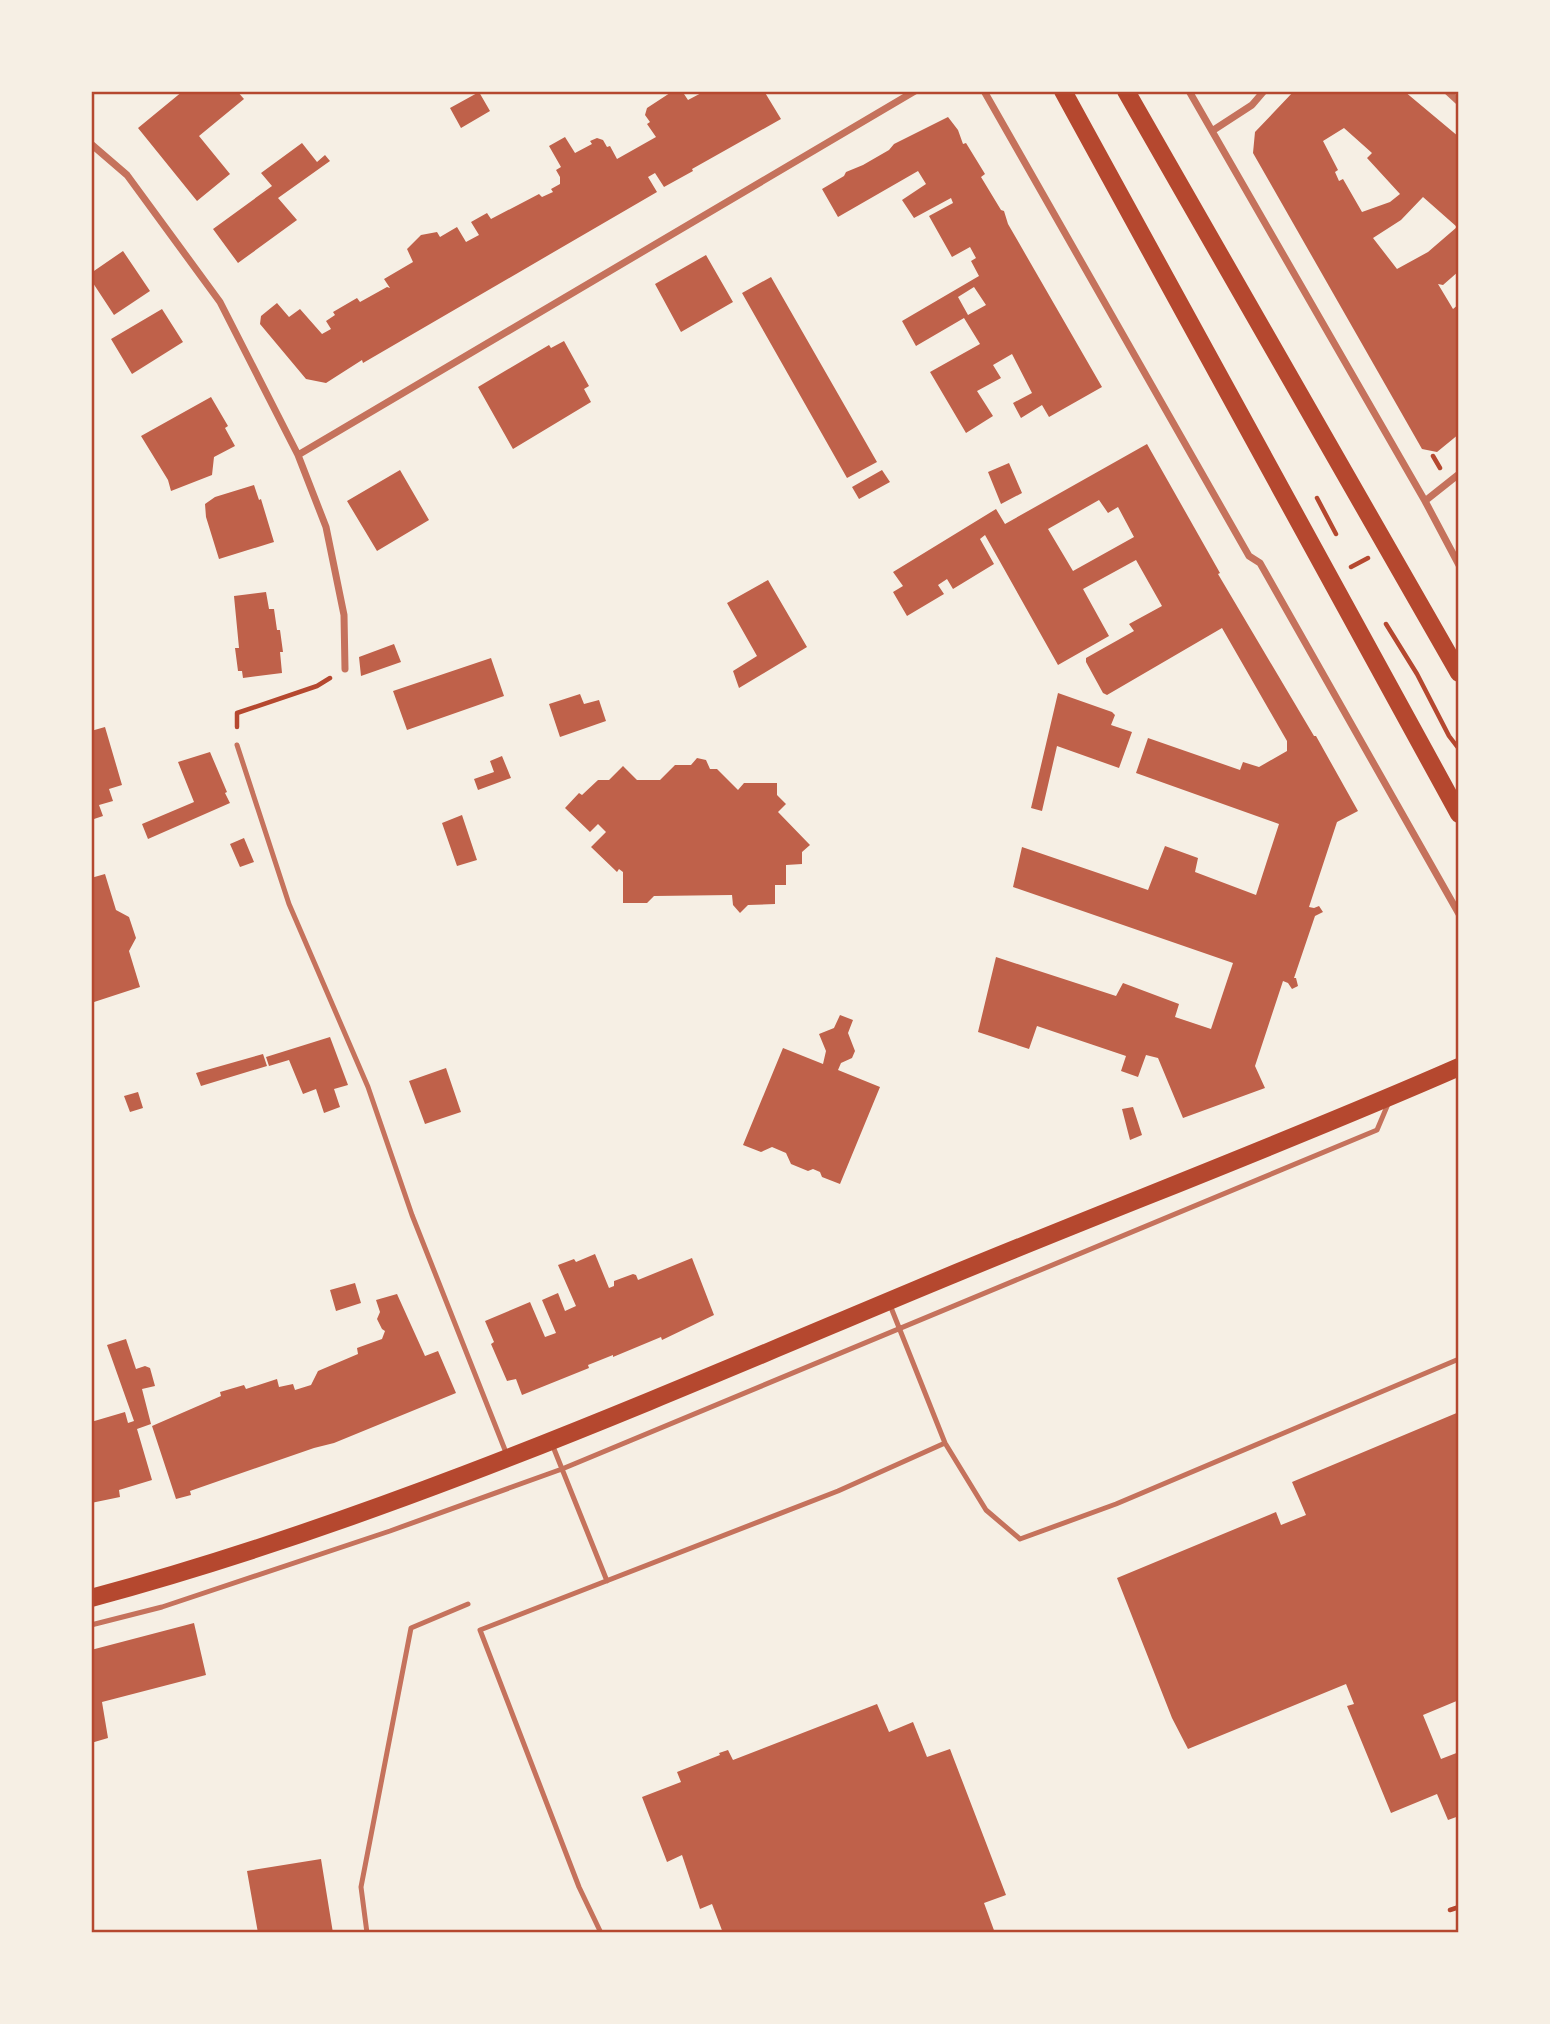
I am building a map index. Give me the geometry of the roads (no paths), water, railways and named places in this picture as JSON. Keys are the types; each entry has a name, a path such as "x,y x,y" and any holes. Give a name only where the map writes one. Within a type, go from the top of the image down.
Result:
{"main road":[{"path":"1063,91 1454,797 1459,814"},
{"path":"1126,91 1459,673"},
{"path":"91,1598 344,1520 551,1442 1122,1204 1391,1097 1459,1066"}],"street":[{"path":"298,455 915,91"},
{"path":"984,91 1249,556 1260,563 1459,914"},
{"path":"1189,91 1425,501 1459,565"},
{"path":"1212,131 1252,105 1264,91"},
{"path":"1447,91 1459,102"},
{"path":"91,144 127,175 220,302 298,455 326,527 345,615 345,669"},
{"path":"1425,501 1459,474"}],"lane":[{"path":"237,745 289,904 368,1087 412,1215 508,1458"},
{"path":"91,1625 162,1607 390,1531 562,1469 1377,1130 1391,1097"},
{"path":"888,1301 901,1328 944,1443 986,1510 1020,1539 1116,1504 1459,1359"},
{"path":"551,1442 607,1581"},
{"path":"601,1933 579,1887 480,1630 838,1491 944,1443"},
{"path":"367,1933 361,1887 411,1628 468,1604"}]}
